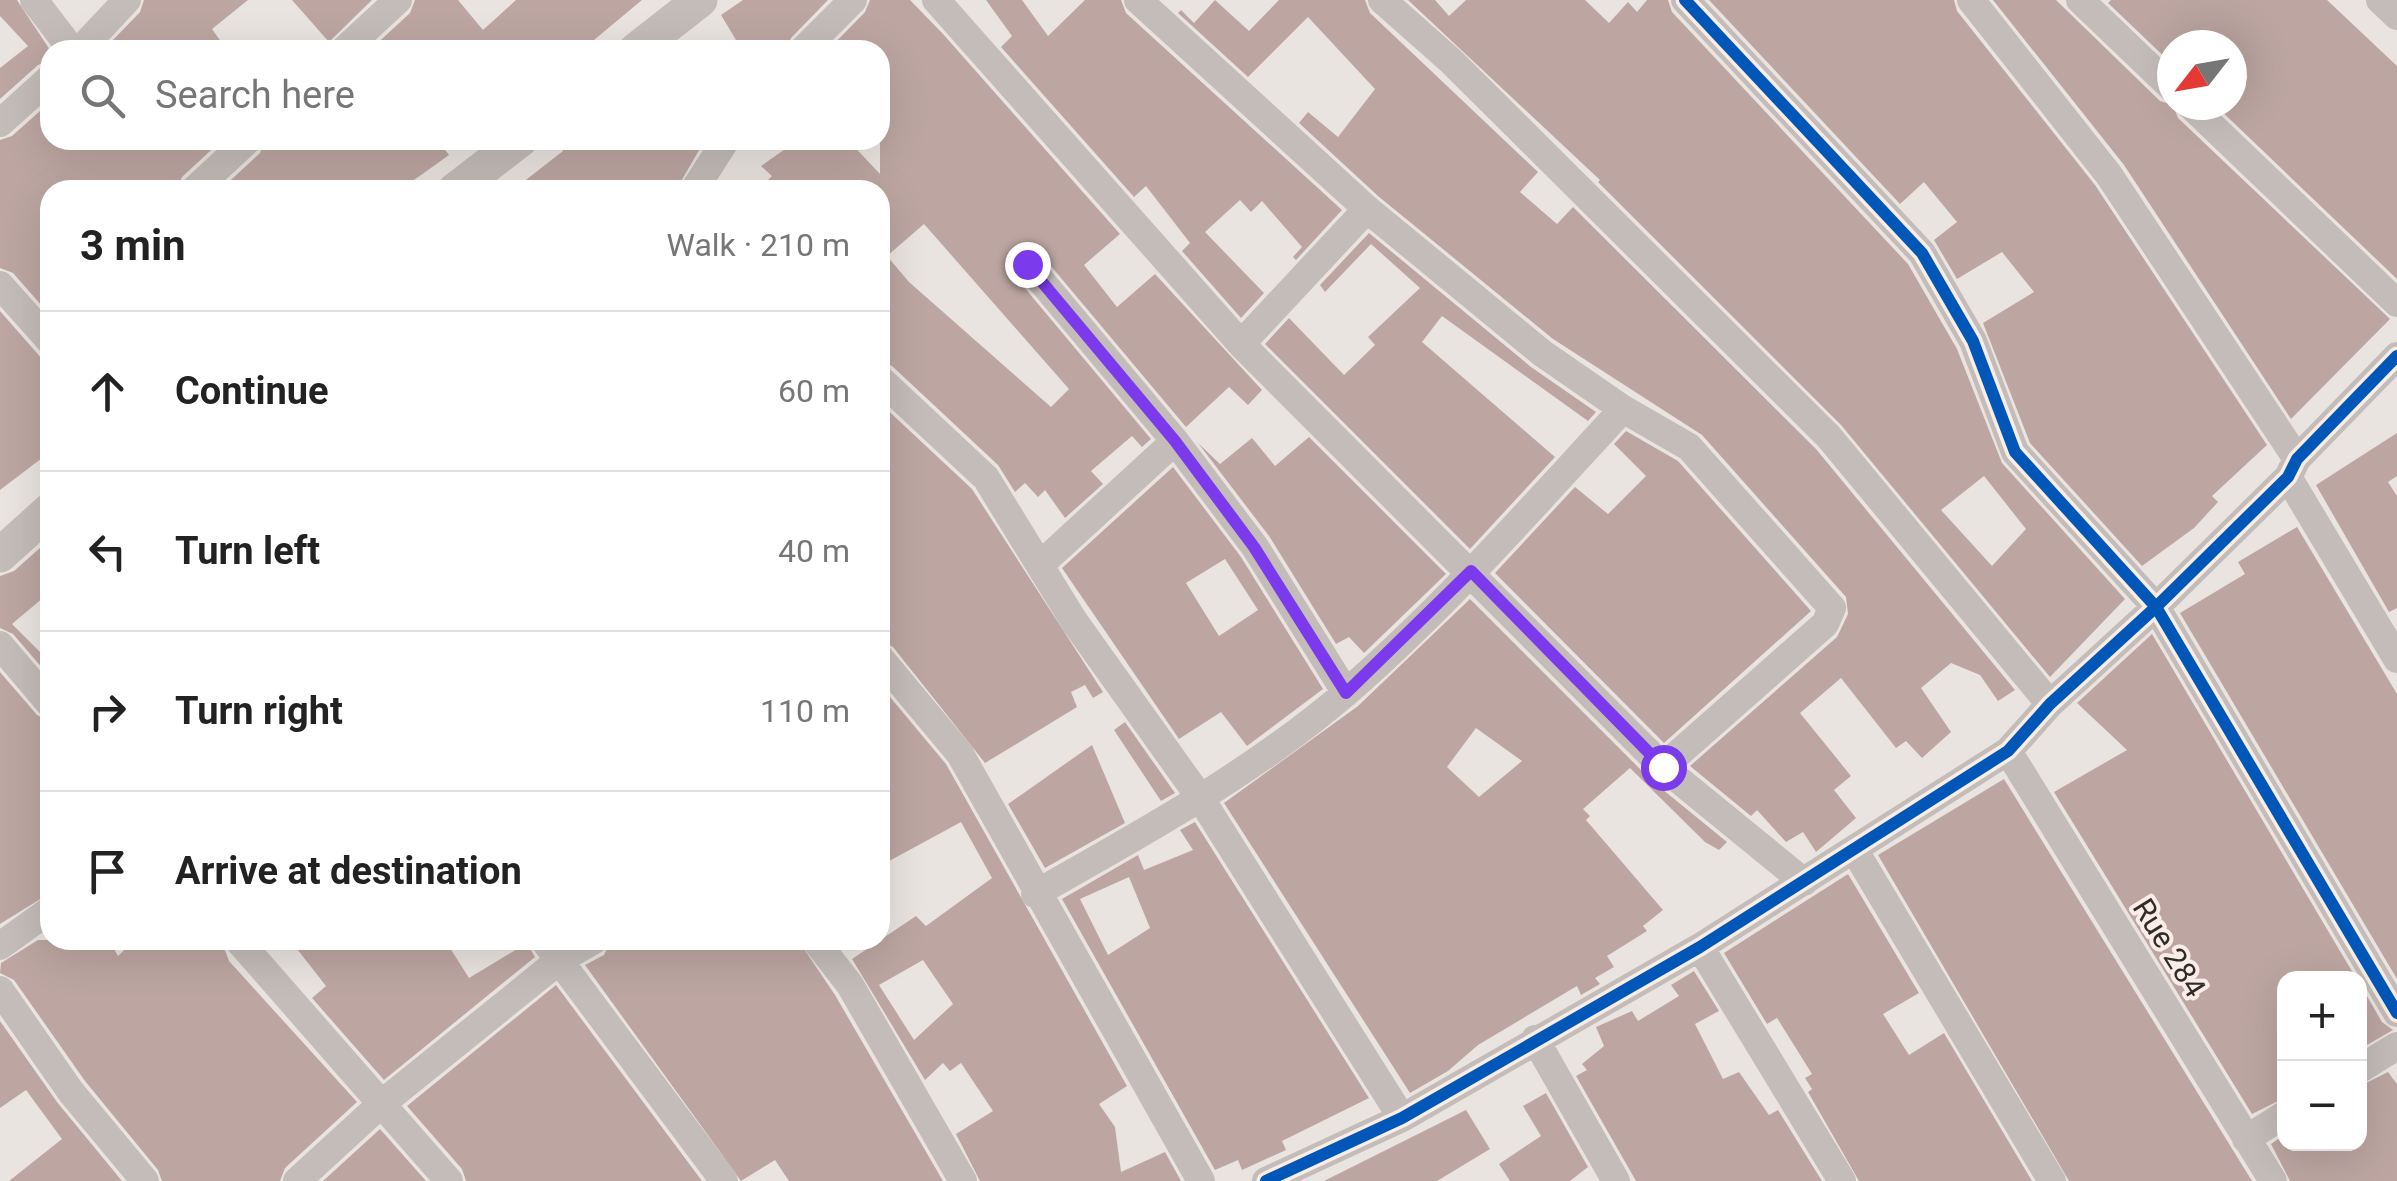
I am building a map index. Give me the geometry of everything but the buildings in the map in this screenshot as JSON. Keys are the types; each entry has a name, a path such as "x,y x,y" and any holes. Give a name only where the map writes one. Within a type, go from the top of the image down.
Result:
{"street":[{"path":"34,0 64,40"},
{"path":"89,40 127,0"},
{"path":"355,40 398,0"},
{"path":"649,40 700,0"},
{"path":"814,40 853,0"},
{"path":"936,0 1240,344 1663,767 1804,882"},
{"path":"1138,0 1366,209 1542,353 1624,409 1689,447 1832,608 1825,624 1663,767"},
{"path":"1382,0 1451,60 1828,437 2050,704"},
{"path":"1685,0 1922,254 1973,341 2015,452 2156,608 2397,1013"},
{"path":"1971,0 2109,175 2293,468 2397,659"},
{"path":"2080,0 2157,74"},
{"path":"2380,0 2397,16"},
{"path":"0,123 40,87"},
{"path":"2206,120 2397,304"},
{"path":"205,180 237,150"},
{"path":"469,180 507,150"},
{"path":"702,180 720,150"},
{"path":"1240,344 1366,209"},
{"path":"1027,264 1175,441 1254,547 1346,693"},
{"path":"0,285 40,325"},
{"path":"1266,1181 1310,1172 1700,946 1855,851 2008,750 2050,704 2156,608 2397,356"},
{"path":"890,388 986,478 1074,622 1201,799 1402,1118"},
{"path":"1035,894 1201,799 1346,693 1471,571 1624,409"},
{"path":"1040,566 1175,441"},
{"path":"0,554 40,519"},
{"path":"0,645 40,692"},
{"path":"890,670 960,754 1035,894 1200,1181"},
{"name":"Rue 284","path":"2008,750 2273,1181"},
{"path":"1855,851 2052,1181"},
{"path":"0,946 40,917"},
{"path":"1700,946 1842,1181"},
{"path":"247,950 449,1181"},
{"path":"297,1181 553,950 724,1181"},
{"path":"823,950 850,985 963,1181"},
{"path":"0,990 71,1092 145,1181"},
{"path":"1535,1039 1616,1181"},
{"path":"2367,1065 2397,1046"},
{"path":"2246,1139 2277,1119"}],"cycle path":[{"path":"1685,0 1922,253 1973,341 2015,452 2156,607 2397,1013"},
{"path":"1266,1181 1402,1118 1700,947 2008,751 2050,704 2288,477 2297,459 2397,356"}],"route":[{"path":"1027,264 1175,441 1254,547 1346,693 1471,571 1663,767"}]}
